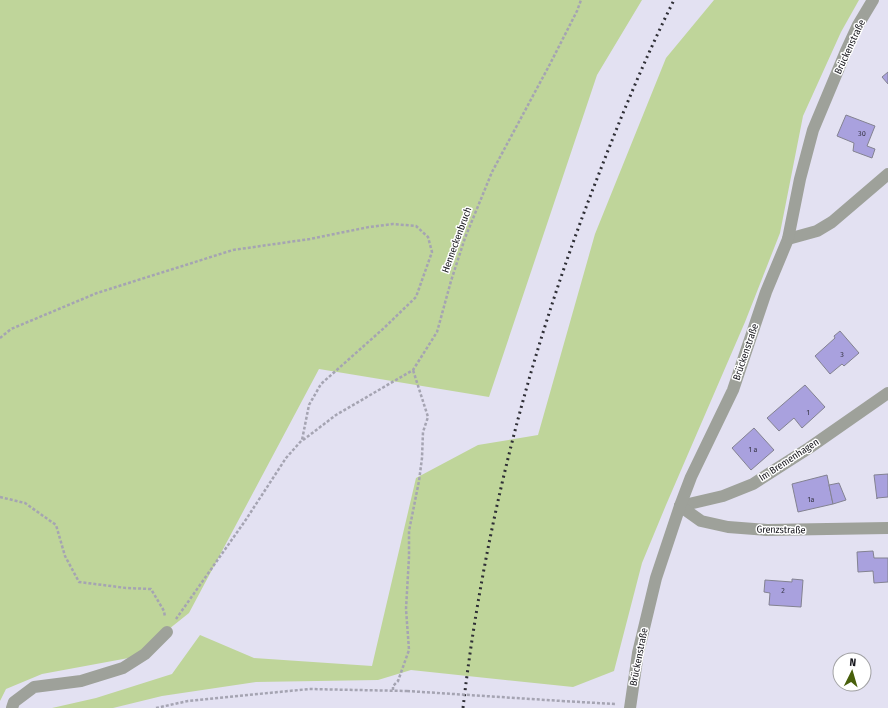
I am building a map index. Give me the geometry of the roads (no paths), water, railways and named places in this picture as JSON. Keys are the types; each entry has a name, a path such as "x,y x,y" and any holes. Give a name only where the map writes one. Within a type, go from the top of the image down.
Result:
{"street":[{"name":"Brückenstraße","path":"630,707 638,653 656,578 680,506 691,477 733,390 766,292 788,239 803,165 813,130 858,25 873,0"},
{"path":"788,239 817,231 832,222 888,174"},
{"name":"Im Bremenhagen","path":"680,506 723,496 753,484 815,444 888,393"},
{"name":"Grenzstraße","path":"680,506 701,521 728,527 767,530 888,528"},
{"path":"12,708 14,702 34,687 81,681 123,668 145,654 167,632"}],"railway":[{"path":"463,708 472,639 484,571 514,435 532,368 575,236 600,171 635,84 674,0"}]}
